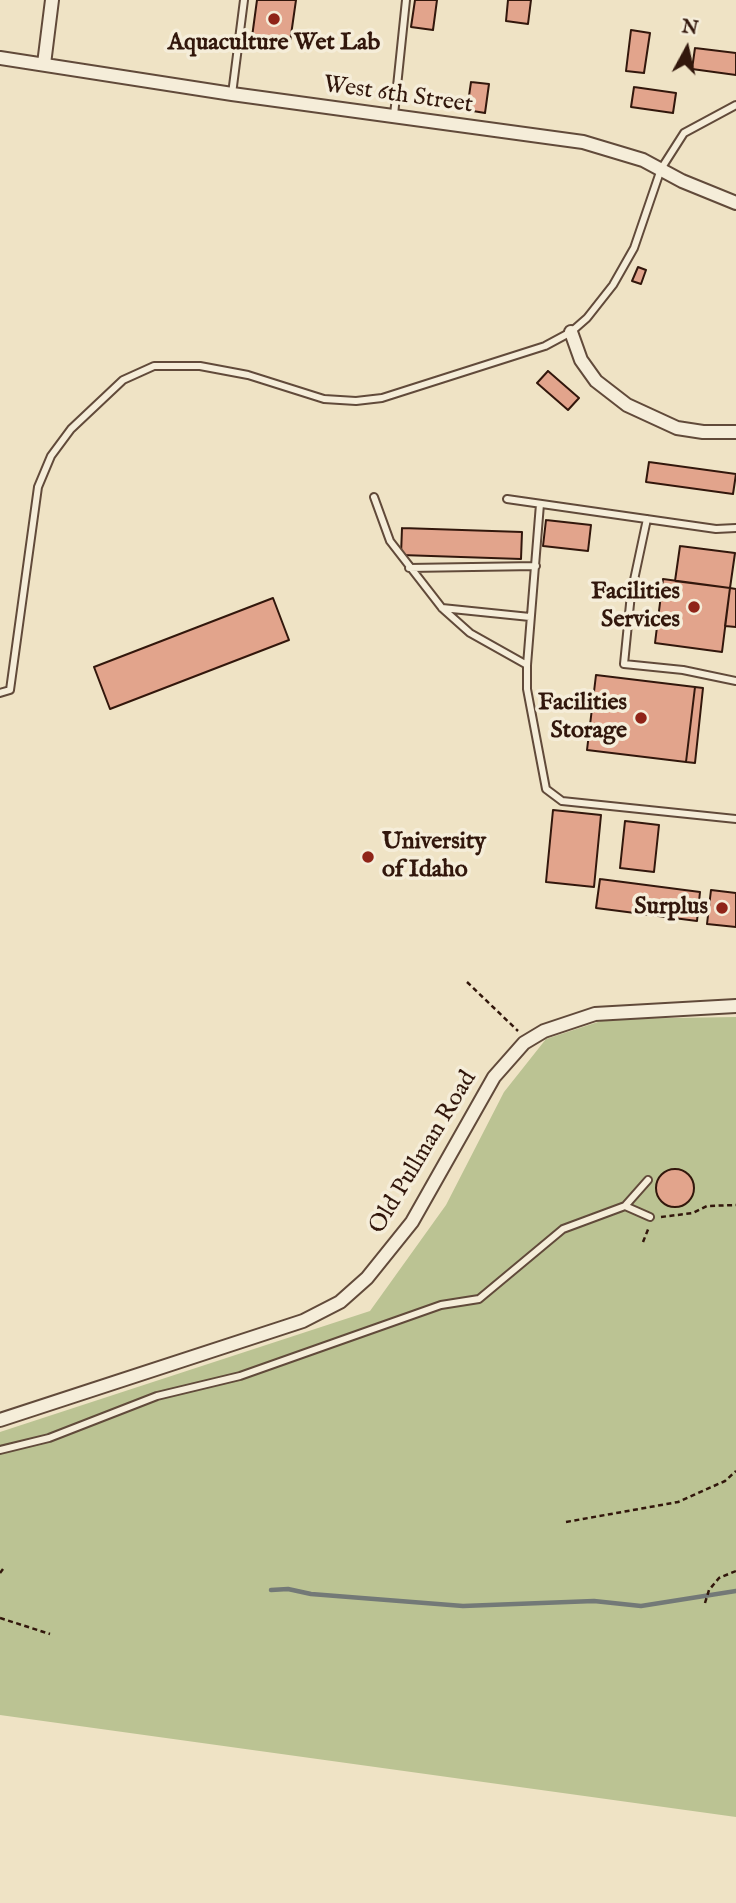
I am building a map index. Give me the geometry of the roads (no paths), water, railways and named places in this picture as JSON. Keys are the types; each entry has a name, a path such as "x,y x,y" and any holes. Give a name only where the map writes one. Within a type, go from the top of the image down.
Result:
{"street":[{"path":"44,64 52,0"},
{"name":"West 6th Street","path":"0,58 232,94 583,142 614,149 736,203"},
{"path":"571,332 581,360 596,381 627,405 677,428 703,432 736,432"},
{"name":"Old Pullman Road","path":"0,1419 303,1321 340,1302 368,1278 412,1222 494,1077 529,1040 544,1031 595,1014 736,1006"}],"lane":[{"path":"232,94 244,0"},
{"path":"394,117 406,0"},
{"path":"0,693 10,690 38,486 51,456 71,429 123,380 154,366 200,366 248,375 324,399 382,398 518,357 571,332 613,285 634,248 661,169 684,134 736,105"},
{"path":"374,497 390,541 442,608 470,634 527,665"},
{"path":"507,499 716,529 736,528"},
{"path":"540,504 527,689 546,789 562,801 736,819"},
{"path":"647,520 631,594 624,664 682,670 736,681"},
{"path":"409,568 536,566"},
{"path":"442,608 530,617"},
{"path":"0,1450 49,1438 157,1396 263,1369 441,1305 480,1298 563,1229 625,1206 648,1180"},
{"path":"625,1206 650,1217"}],"waterway":[{"path":"271,1590 288,1589 311,1594 463,1606 594,1601 641,1606 736,1591"}],"place":[{"name":"Aquaculture Wet Lab","path":"274,19"},
{"name":"Facilities Services","path":"694,607"},
{"name":"Facilities Storage","path":"641,718"},
{"name":"University of Idaho","path":"368,857"},
{"name":"Surplus","path":"722,908"}]}
